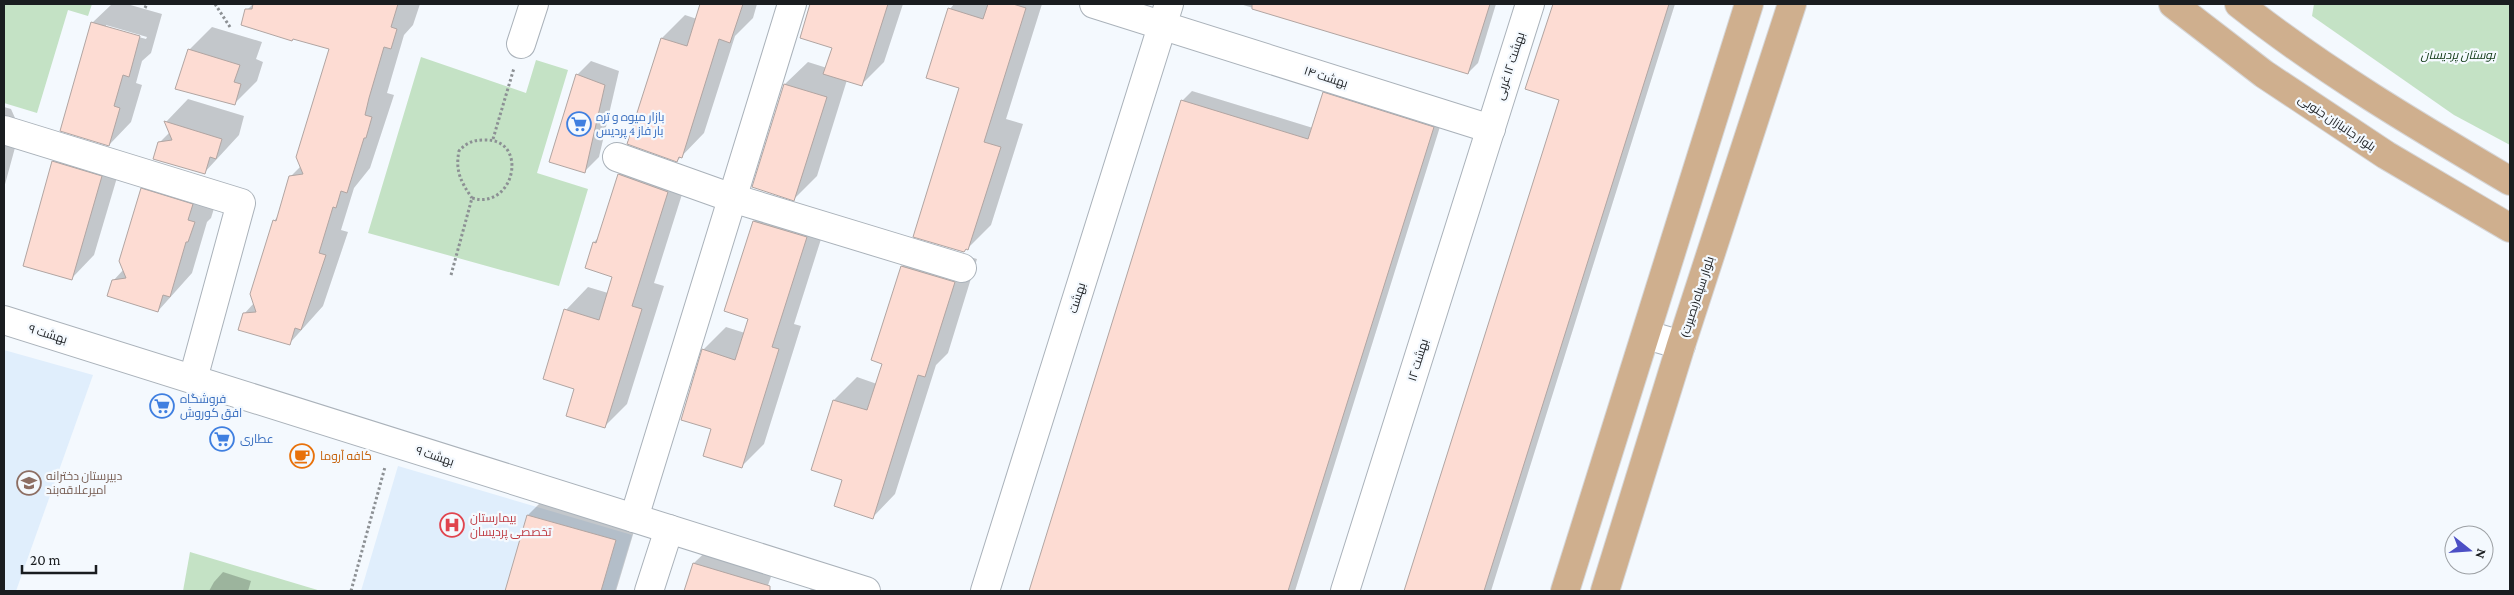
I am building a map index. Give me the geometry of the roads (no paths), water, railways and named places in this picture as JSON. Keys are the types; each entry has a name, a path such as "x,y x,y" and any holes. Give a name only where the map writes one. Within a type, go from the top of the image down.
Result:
{"main road":[{"path":"1565,591 1647,335 1749,4"},
{"name":"بلوار سپاه(بصیرت)","path":"1605,591 1681,345 1792,4"},
{"name":"بلوار جانبازان جنوبی","path":"2173,4 2264,74 2386,155 2510,228"},
{"path":"2245,6 2287,41 2407,121 2510,181"}],"street":[{"path":"521,44 534,4"},
{"path":"634,518 792,4"},
{"name":"بهشت ۱۴","path":"1094,4 1165,14 1491,129"},
{"name":"بهشت ۱۲ غربی","path":"1491,129 1530,4"},
{"name":"بهشت","path":"985,591 1165,14"},
{"name":"بهشت ۱۲","path":"1345,591 1491,129"},
{"path":"4,130 241,203 193,379"},
{"path":"617,157 732,198 962,268"},
{"name":"بهشت ۹","path":"4,320 866,591"},
{"path":"1647,335 1681,345"},
{"path":"649,591 669,529"}],"place":[{"name":"بازار میوه و تره بار فاز 4 پردیس","path":"579,124"},
{"name":"فروشگاه افق کوروش","path":"162,406"},
{"name":"عطاری","path":"222,439"},
{"name":"کافه آروما","path":"302,456"},
{"name":"دبیرستان دخترانه امیرعلاقه‌بند","path":"29,483"},
{"name":"بیمارستان تخصصی پردیسان","path":"452,525"}],"park label":[{"name":"بوستان پردیسان","path":"2458,55"}]}
